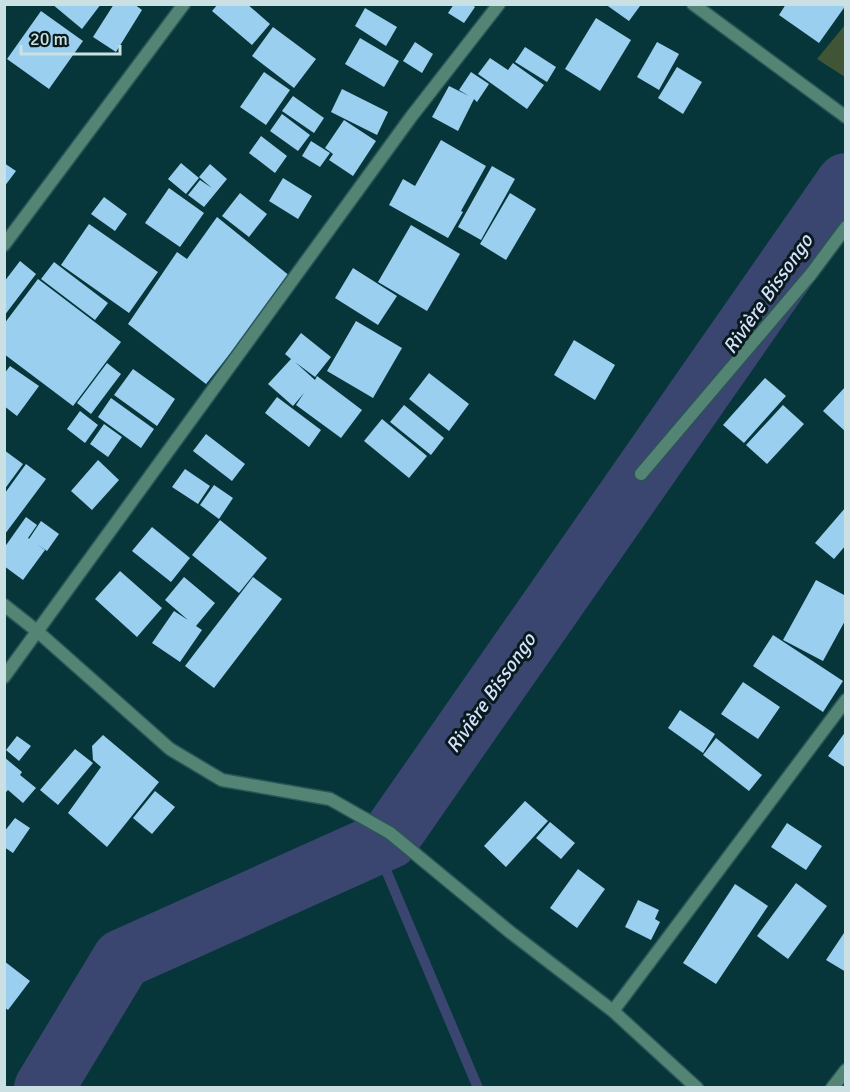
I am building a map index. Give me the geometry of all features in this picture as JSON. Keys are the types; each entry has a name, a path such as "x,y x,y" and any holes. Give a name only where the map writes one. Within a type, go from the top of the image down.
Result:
{"street":[{"path":"4,245 184,4"},
{"path":"4,677 411,117 499,4"},
{"path":"693,4 846,117"},
{"path":"641,474 811,274 846,227"},
{"path":"4,605 37,631 170,749 222,780 330,799 390,833 510,932 613,1011 697,1088"},
{"path":"613,1011 846,700"},
{"path":"832,1088 846,1070"}],"green space":[{"path":"845,25 845,77 817,59"}],"building":[{"path":"52,4 101,4 82,29"},
{"path":"114,4 134,4 142,10 116,52 93,37"},
{"path":"218,4 247,4 270,24 252,45 212,11"},
{"path":"454,4 471,4 475,7 464,23 448,13"},
{"path":"605,4 638,4 640,6 629,21"},
{"path":"786,4 846,5 819,43 779,15"},
{"path":"365,8 397,27 386,46 355,26"},
{"path":"41,11 83,41 49,89 7,59"},
{"path":"596,18 631,40 600,91 565,69"},
{"path":"273,27 316,59 294,88 252,56"},
{"path":"360,38 399,61 384,87 345,64"},
{"path":"415,42 433,54 422,73 403,61"},
{"path":"657,42 679,54 659,90 637,77"},
{"path":"525,47 556,67 547,82 515,62"},
{"path":"490,58 508,70 513,63 544,85 527,109 478,74"},
{"path":"677,67 702,82 683,114 658,98"},
{"path":"264,72 290,90 266,125 240,107"},
{"path":"471,72 489,84 477,102 474,99 458,131 432,117 449,86 469,96 459,90"},
{"path":"342,89 388,112 377,135 331,112"},
{"path":"293,96 324,118 314,133 282,111"},
{"path":"282,114 310,135 298,151 270,131"},
{"path":"344,120 376,141 353,176 329,160 333,154 325,148"},
{"path":"261,136 287,156 275,173 249,153"},
{"path":"441,140 486,166 448,238 389,205 403,179 415,186"},
{"path":"311,141 330,153 320,167 302,156"},
{"path":"4,163 16,171 4,187"},
{"path":"181,163 199,178 186,194 168,179"},
{"path":"210,164 227,179 204,207 188,195 200,180 212,188 199,177"},
{"path":"492,166 515,179 481,240 458,227"},
{"path":"283,178 312,196 298,219 269,201"},
{"path":"169,188 204,213 180,247 145,223"},
{"path":"240,193 267,214 249,237 222,216"},
{"path":"510,193 536,209 506,260 480,244"},
{"path":"104,197 127,214 115,231 91,214"},
{"path":"217,217 291,277 206,384 128,324 177,252 187,259"},
{"path":"89,224 158,272 129,313 61,265"},
{"path":"411,225 460,254 427,311 378,282"},
{"path":"20,261 36,274 4,316 4,282"},
{"path":"54,262 108,303 95,320 41,279"},
{"path":"353,268 397,296 378,325 335,298"},
{"path":"38,279 121,342 73,406 4,354 4,324"},
{"path":"356,321 402,348 373,398 327,371"},
{"path":"301,333 331,357 315,377 295,362 315,380 317,376 362,410 341,438 296,405 304,393 293,406 268,384 291,359 285,354"},
{"path":"574,340 615,365 595,400 554,375"},
{"path":"107,363 121,374 91,414 77,403"},
{"path":"10,366 39,386 17,416 4,406 4,374"},
{"path":"133,369 175,399 157,426 114,395"},
{"path":"429,373 469,404 449,431 409,399"},
{"path":"765,378 786,396 744,443 723,425"},
{"path":"846,386 846,432 823,411"},
{"path":"277,397 321,430 309,447 265,413"},
{"path":"111,398 154,429 141,448 98,417"},
{"path":"404,405 444,438 431,455 390,422"},
{"path":"783,405 804,424 767,464 746,445"},
{"path":"80,411 98,425 85,443 67,429"},
{"path":"382,419 427,456 409,478 364,441"},
{"path":"104,424 122,437 108,457 90,444"},
{"path":"206,434 245,464 232,481 193,451"},
{"path":"4,450 23,464 4,490"},
{"path":"98,460 119,480 92,510 71,491"},
{"path":"26,464 46,479 5,534 5,493"},
{"path":"185,469 210,486 198,504 172,487"},
{"path":"214,485 233,498 219,519 200,505"},
{"path":"846,507 846,545 834,559 815,543"},
{"path":"26,517 37,525 28,538 45,550 23,580 4,566 4,548"},
{"path":"220,520 267,558 239,593 192,555"},
{"path":"41,521 59,534 47,551 29,539"},
{"path":"152,527 190,558 171,582 132,551"},
{"path":"120,571 162,608 137,637 95,599"},
{"path":"184,577 215,603 196,626 202,630 180,662 152,643 174,611 188,620 165,600"},
{"path":"253,577 282,599 214,688 185,666"},
{"path":"816,580 846,596 846,619 823,661 783,640"},
{"path":"773,635 843,681 823,712 753,666"},
{"path":"743,682 780,707 758,739 721,714"},
{"path":"680,710 715,734 703,753 668,728"},
{"path":"846,731 846,768 828,756"},
{"path":"103,735 159,782 107,847 68,813 101,767 93,760 92,746"},
{"path":"17,736 31,746 19,761 6,750"},
{"path":"716,738 762,775 749,791 703,755"},
{"path":"75,749 93,763 58,805 40,790"},
{"path":"4,757 36,788 23,803 8,790 4,794"},
{"path":"155,791 175,807 152,834 133,818"},
{"path":"525,801 548,821 506,867 484,846"},
{"path":"15,818 30,828 13,853 4,847 4,832"},
{"path":"550,822 575,843 561,859 536,838"},
{"path":"787,823 822,846 806,870 771,847"},
{"path":"578,869 605,889 577,928 550,908"},
{"path":"796,883 827,906 788,959 757,936"},
{"path":"735,884 768,906 716,984 683,963"},
{"path":"638,900 659,910 655,919 660,922 651,940 625,927"},
{"path":"846,930 846,972 826,960"},
{"path":"4,961 30,981 8,1010 4,1007"}],"waterway":[{"name":"Rivière Bissongo","path":"44,1088 122,959 389,839 846,183"},
{"path":"369,830 478,1088"}]}
